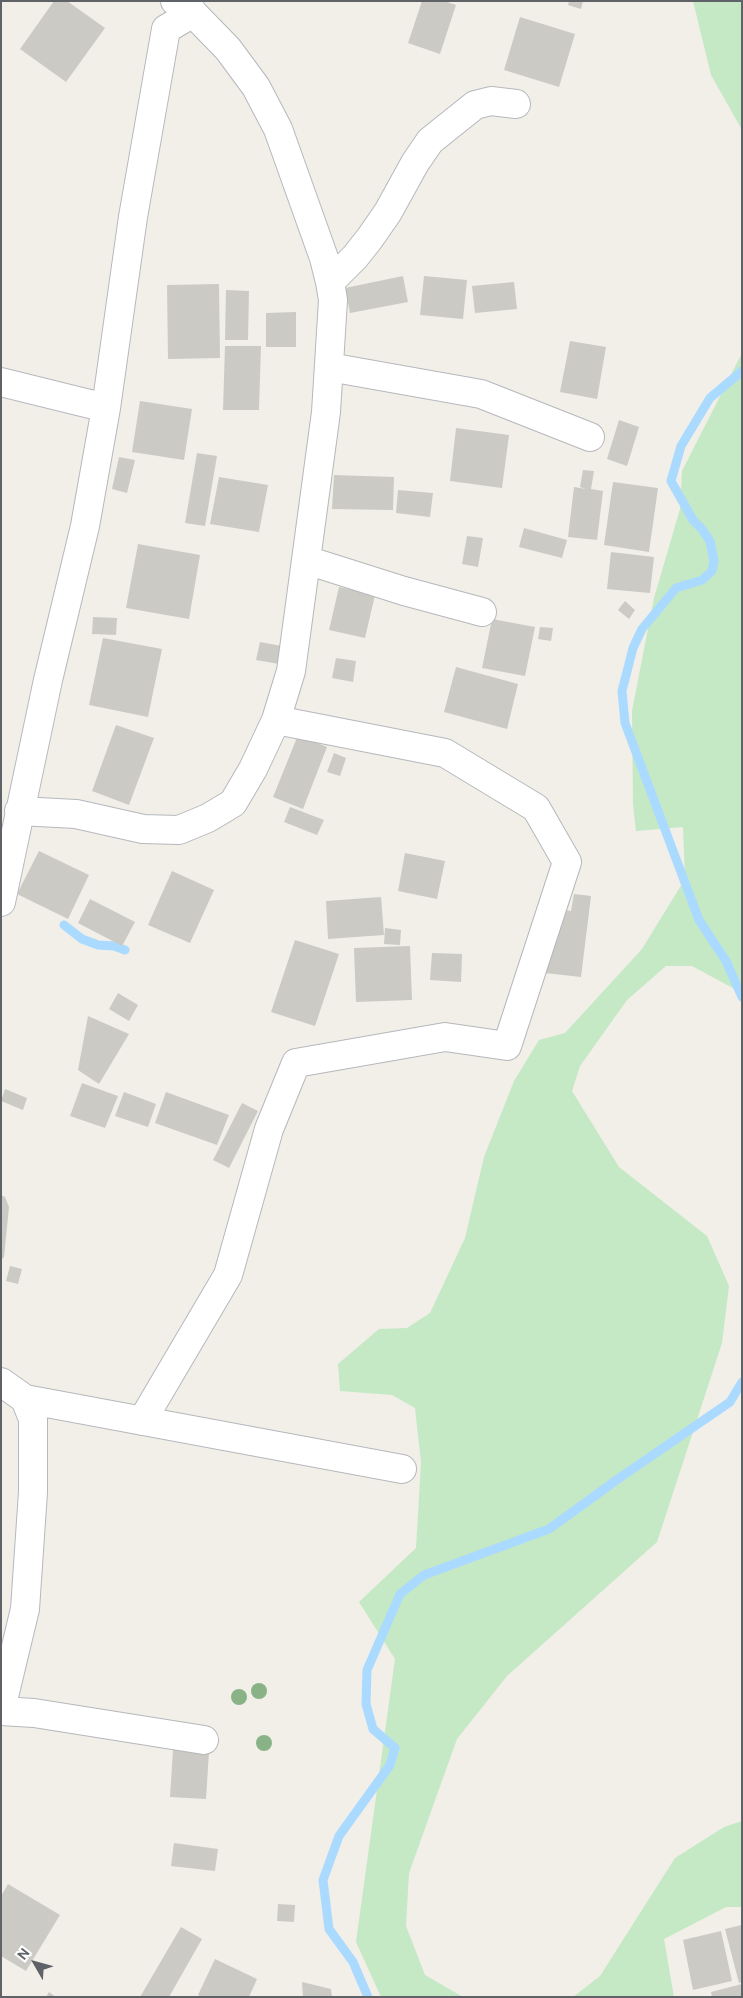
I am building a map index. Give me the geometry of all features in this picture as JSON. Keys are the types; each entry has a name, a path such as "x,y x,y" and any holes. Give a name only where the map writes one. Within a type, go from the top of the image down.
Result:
{"street":[{"path":"1,902 5,866 86,526 106,408 133,217 166,29 184,5 228,49 256,87 278,129 324,258 333,300 326,412 292,671 276,720 253,769 233,803 208,818 178,830 143,829 76,814 19,811"},
{"path":"330,282 355,257 370,238 388,212 401,186 430,140 475,105 491,101 516,104"},
{"path":"329,366 481,394 590,437"},
{"path":"1,382 106,408"},
{"path":"306,560 404,591 482,612"},
{"path":"142,1421 228,1275 269,1129 296,1063 445,1037 507,1046 567,862 536,808 445,753 276,720"},
{"path":"1,1382 24,1399 402,1469"},
{"path":"24,1399 33,1419 33,1474 26,1599 1,1710 34,1713 204,1740"}],"green space":[{"path":"693,1 742,1 742,130 711,75"},
{"path":"742,353 742,993 692,966 666,966 627,1000 580,1066 572,1091 619,1167 707,1236 729,1286 722,1343 657,1542 507,1676 457,1739 409,1873 406,1926 425,1975 463,1997 381,1997 356,1942 395,1659 359,1602 416,1548 421,1462 415,1408 392,1395 340,1391 338,1364 379,1329 407,1328 430,1313 465,1238 484,1157 514,1081 539,1040 565,1033 642,949 685,879 683,827 636,831 633,804 632,711 654,598 680,509 682,471"},
{"path":"742,1821 742,1907 726,1907 664,1939 674,1997 573,1997 600,1976 675,1858 724,1827"}],"building":[{"path":"54,1 67,1 105,28 66,82 20,49"},
{"path":"422,1 444,1 456,5 440,54 408,43"},
{"path":"569,1 583,1 581,9 568,5"},
{"path":"520,17 575,34 559,87 504,70"},
{"path":"403,276 408,302 350,313 345,288"},
{"path":"424,276 467,280 463,319 420,315"},
{"path":"514,282 517,309 475,313 472,286"},
{"path":"219,284 220,358 168,359 167,285"},
{"path":"226,290 249,291 248,340 225,340"},
{"path":"296,312 296,347 266,347 266,313"},
{"path":"570,341 606,347 597,399 560,392"},
{"path":"225,346 261,346 259,410 223,410"},
{"path":"140,401 192,409 184,460 132,452"},
{"path":"619,420 639,427 627,466 607,459"},
{"path":"456,428 509,435 502,488 450,481"},
{"path":"197,453 217,456 205,526 185,523"},
{"path":"119,457 135,460 127,493 112,489"},
{"path":"583,470 594,471 591,489 603,491 597,540 568,537 574,487 586,489 580,487"},
{"path":"334,475 394,477 393,510 332,509"},
{"path":"219,477 268,485 259,532 210,524"},
{"path":"613,482 658,488 649,552 604,545"},
{"path":"398,490 433,493 430,517 396,513"},
{"path":"524,528 567,540 562,558 519,547"},
{"path":"467,536 483,538 478,567 462,564"},
{"path":"138,544 200,555 189,619 126,608"},
{"path":"611,552 654,557 650,593 607,589"},
{"path":"339,587 375,595 365,638 329,630"},
{"path":"625,601 635,610 629,619 618,610"},
{"path":"93,617 117,618 116,635 92,634"},
{"path":"492,619 535,627 525,676 482,668"},
{"path":"540,627 553,628 551,641 538,639"},
{"path":"103,638 162,649 148,717 89,705"},
{"path":"260,642 282,646 279,664 256,660"},
{"path":"336,658 356,661 353,682 332,678"},
{"path":"456,667 518,684 507,729 444,712"},
{"path":"116,725 154,738 129,805 92,791"},
{"path":"298,735 327,747 303,809 273,797"},
{"path":"334,753 346,758 340,776 327,772"},
{"path":"290,807 324,820 317,835 284,822"},
{"path":"39,851 89,875 68,919 17,894"},
{"path":"405,853 445,861 437,899 398,891"},
{"path":"172,871 214,890 190,943 148,925"},
{"path":"574,894 591,896 581,977 545,973 553,909 571,911"},
{"path":"381,897 384,935 328,939 326,901"},
{"path":"90,899 135,922 122,946 78,923"},
{"path":"385,928 401,930 400,945 384,944"},
{"path":"295,940 339,954 315,1026 271,1012"},
{"path":"410,946 412,1000 356,1002 354,948"},
{"path":"432,953 462,954 461,982 430,980"},
{"path":"118,993 138,1005 129,1021 109,1009"},
{"path":"88,1016 129,1034 99,1084 78,1070"},
{"path":"82,1083 118,1096 105,1128 70,1116"},
{"path":"5,1089 27,1098 23,1110 1,1101"},
{"path":"124,1092 156,1104 148,1127 115,1116"},
{"path":"166,1092 229,1115 217,1145 155,1123"},
{"path":"242,1103 258,1111 229,1168 213,1160"},
{"path":"1,1195 5,1197 9,1207 4,1257 1,1260"},
{"path":"10,1266 22,1269 18,1284 6,1281"},
{"path":"173,1750 209,1752 206,1799 170,1797"},
{"path":"174,1843 218,1849 215,1871 171,1866"},
{"path":"8,1884 60,1915 26,1971 1,1956 1,1896"},
{"path":"278,1904 295,1905 294,1922 277,1921"},
{"path":"742,1925 742,1982 739,1983 725,1929"},
{"path":"181,1927 202,1939 169,1997 140,1997"},
{"path":"721,1931 732,1981 693,1990 683,1940"},
{"path":"215,1959 257,1979 249,1997 201,1997 198,1995"},
{"path":"302,1982 331,1989 332,1997 303,1997"},
{"path":"742,1984 742,1997 712,1997 711,1992"},
{"path":"49,1992 56,1997 46,1997"}],"waterway":[{"path":"742,371 710,398 681,446 671,481 693,520 710,541 714,561 712,571 702,580 676,588 642,629 633,648 622,691 625,723 699,920 726,961 742,997"},
{"path":"64,925 82,939 98,945 114,946 125,950"},
{"path":"368,1997 353,1962 329,1929 323,1880 339,1836 390,1765 395,1748 373,1729 366,1704 367,1670 400,1594 424,1575 549,1529 730,1402 742,1382"}]}
